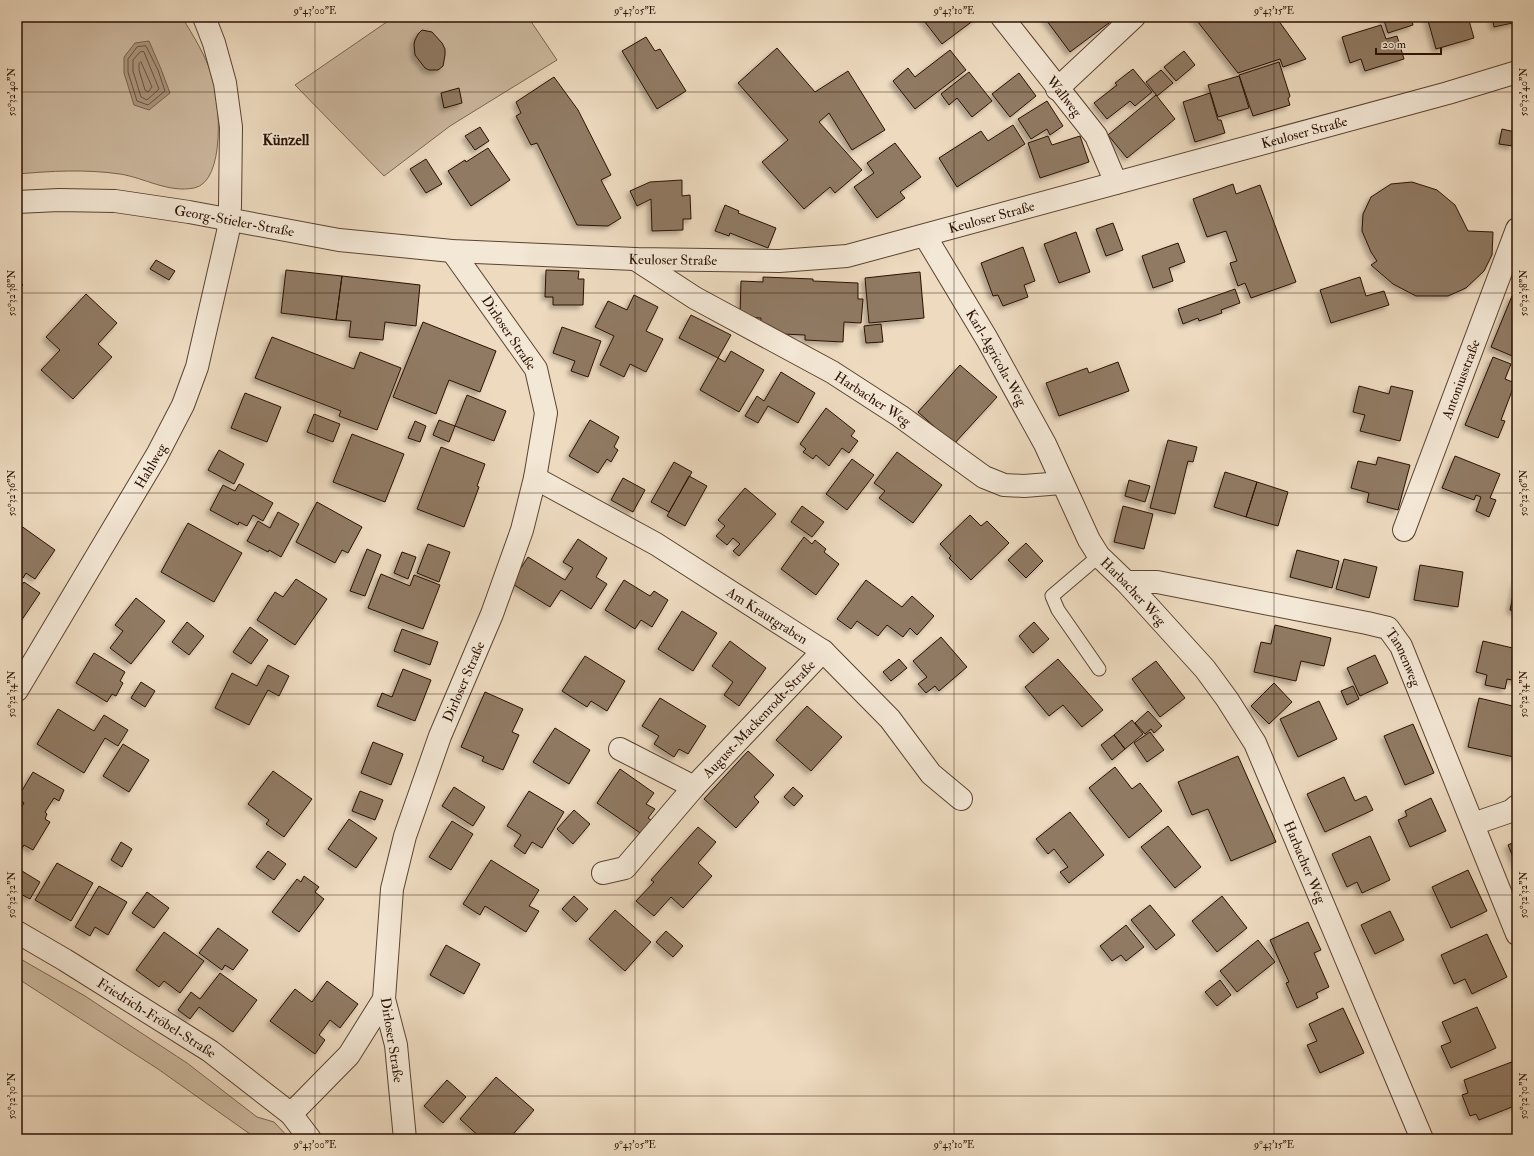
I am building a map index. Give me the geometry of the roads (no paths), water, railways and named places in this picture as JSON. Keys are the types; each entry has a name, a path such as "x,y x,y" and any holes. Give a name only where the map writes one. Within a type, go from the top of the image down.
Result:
{"street":[{"name":"Hahlweg","path":"17,690 157,455 183,405 197,367 228,232 231,127 225,82 214,43 204,17"},
{"name":"Wallweg","path":"1002,17 1057,89 1096,136 1116,183"},
{"path":"1057,89 1134,17"},
{"name":"Keuloser Straße","path":"452,251 635,258 779,261 847,256 1433,97 1517,72"},
{"name":"Georg-Stieler-Straße","path":"17,202 59,200 115,201 189,212 339,240 452,251"},
{"name":"Antoniusstraße","path":"1404,530 1517,229"},
{"name":"Karl-Agricola-Weg","path":"925,236 987,339 1045,444 1062,483"},
{"name":"Dirloser Straße","path":"405,1139 396,1045 384,999 392,890 405,836 440,736 492,614 522,530 535,478 546,413 536,369 452,251"},
{"name":"Harbacher Weg","path":"635,258 694,298 832,372 900,416 984,477 1004,485 1024,486 1062,483 1088,540 1099,556 1126,582 1205,669 1227,699 1255,743 1422,1139"},
{"name":"Am Krautgraben","path":"535,478 656,544 823,651 890,719 931,774 961,800"},
{"name":"Tannenweg","path":"1126,582 1157,582 1388,628 1401,646 1517,934"},
{"name":"August-Mackenrodt-Straße","path":"603,873 625,868 694,787 823,651"},
{"name":"August-Mackenrodt-Straße","path":"620,748 694,787"},
{"path":"1473,824 1511,811 1517,806"},
{"name":"Friedrich-Fröbel-Straße","path":"17,932 65,960 210,1051 291,1114 310,1139"},
{"path":"291,1114 349,1055 384,999"}],"lane":[{"path":"1099,556 1052,596 1058,610 1099,669"}],"water":[{"path":"149,41 170,93 149,110 134,105 124,73 124,57 135,43"}],"district":[{"name":"Künzell","path":"286,140"}]}
